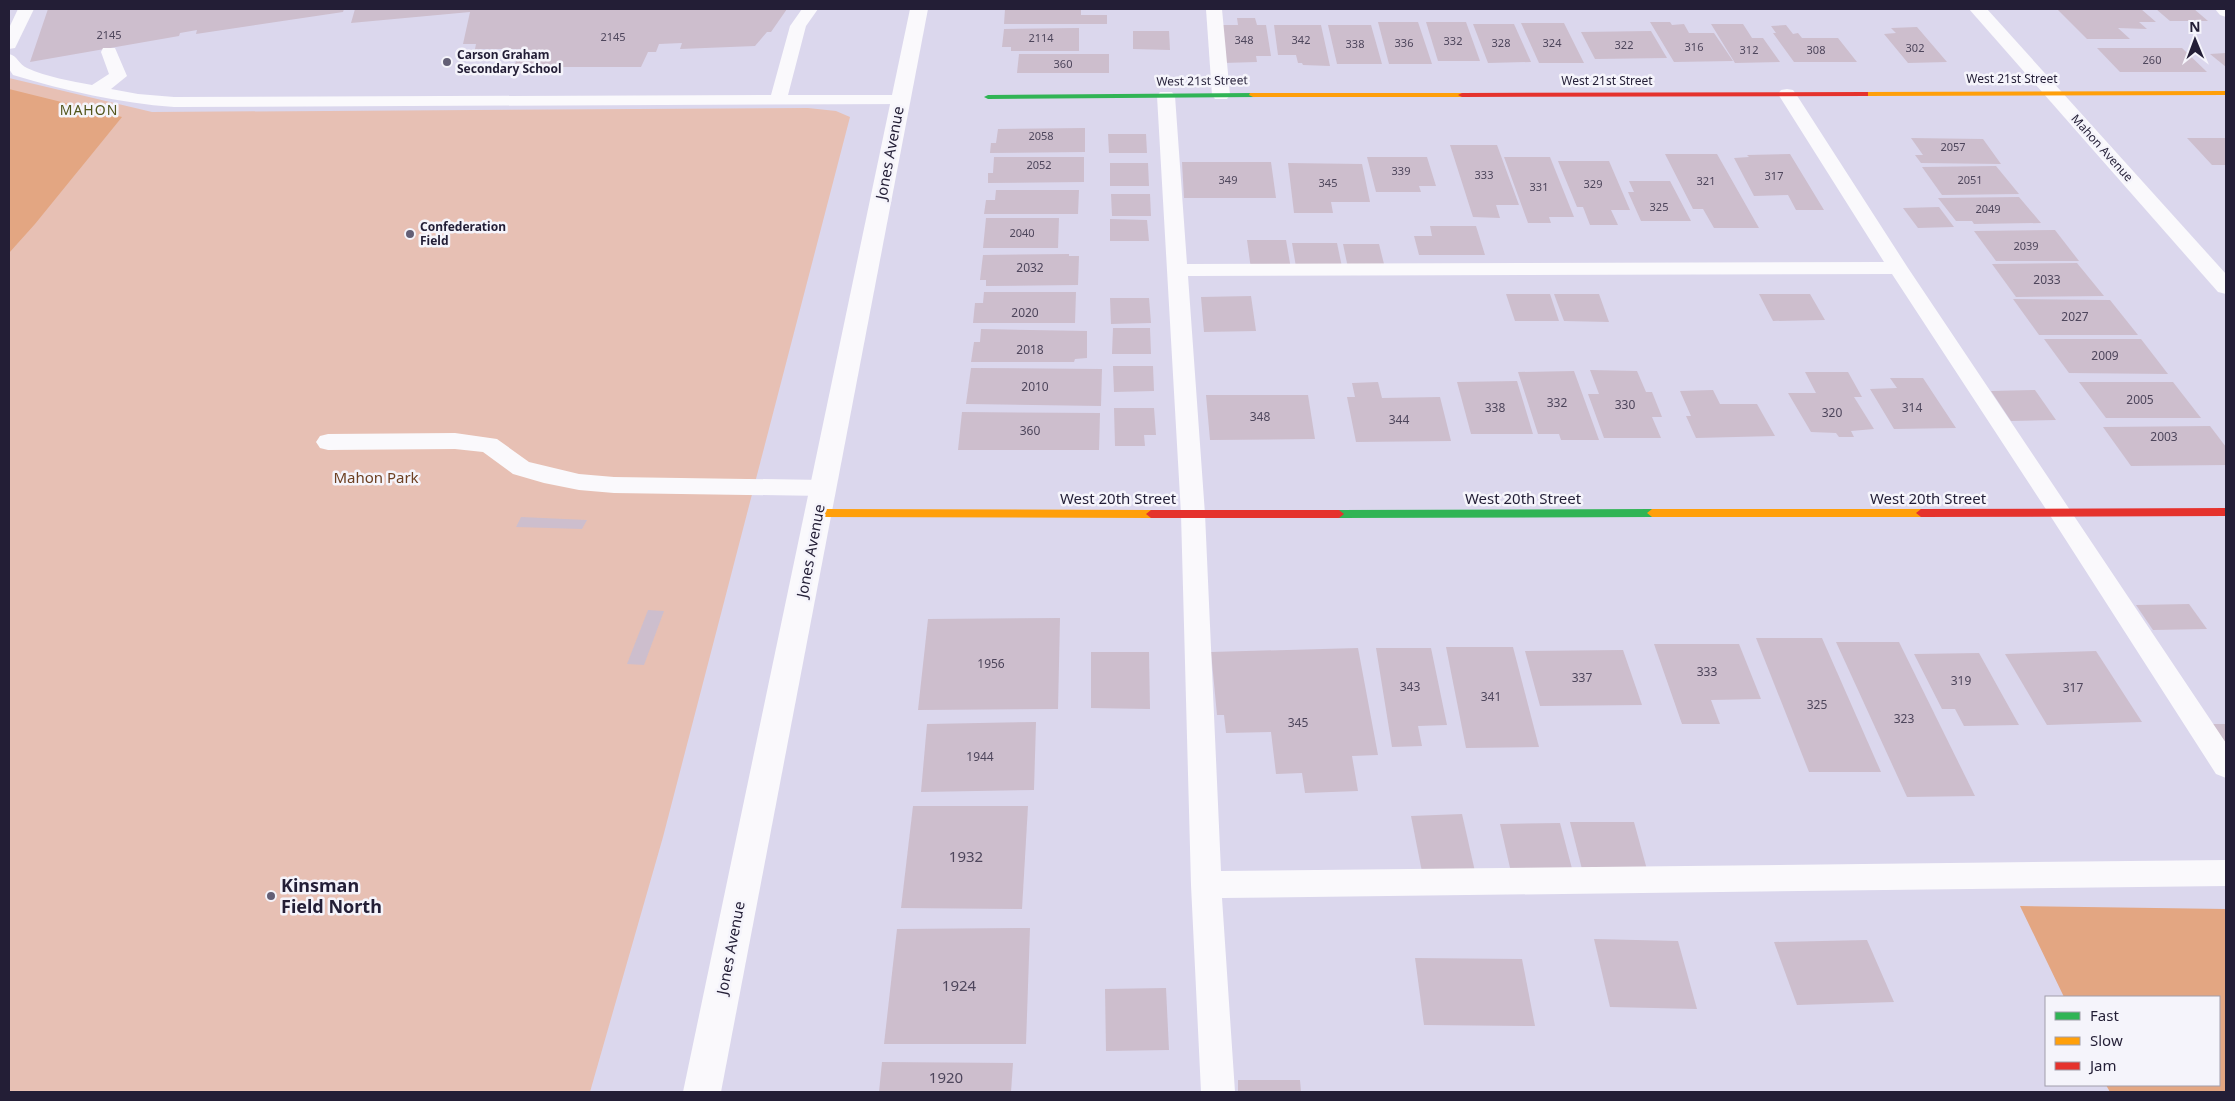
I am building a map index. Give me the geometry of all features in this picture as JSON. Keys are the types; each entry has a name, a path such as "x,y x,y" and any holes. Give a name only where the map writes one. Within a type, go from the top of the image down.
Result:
{"street":[{"name":"Jones Avenue","path":"702,1092 919,9"},
{"name":"Mahon Avenue","path":"1978,9 2226,286"},
{"name":"West 21st Street","path":"988,97 2052,92 2226,93"},
{"name":"West 20th Street","path":"822,500 1193,514 2062,514 2226,512"}],"lane":[{"path":"9,44 26,9"},
{"path":"778,100 798,26 810,9"},
{"path":"1214,9 1221,95"},
{"path":"2222,9 2226,12"},
{"path":"94,91 118,76 109,52"},
{"path":"9,59 19,71 94,91 138,99 174,102 901,100"},
{"path":"1787,94 1898,268 2062,514 2226,766"},
{"path":"1166,96 1193,514 1206,885 1218,1092"},
{"path":"1177,270 1898,268"},
{"path":"328,442 455,441 489,445 521,468 544,475 597,484 698,487 822,500"},
{"path":"1206,885 2226,873"}],"green space":[{"name":"Mahon Park","path":"9,78 152,112 808,108 836,111 850,117 663,837 590,1092 9,1092"}],"shaded area":[{"path":"9,89 122,117 9,253"},
{"path":"2020,906 2226,909 2226,1092 2110,1092 2107,1086 2220,1086 2220,996 2064,996"}],"building":[{"path":"48,9 344,9 343,12 196,34 197,30 180,33 179,36 30,62"},
{"path":"355,9 787,9 771,32 767,32 755,46 680,49 682,43 659,44 656,52 648,52 641,67 513,67 523,49 475,49 476,44 463,44 470,12 351,23"},
{"path":"1005,9 1081,9 1081,15 1107,15 1107,24 1004,24"},
{"path":"2057,9 2141,9 2156,22 2139,22 2147,29 2118,28 2130,39 2087,39"},
{"path":"2156,9 2194,9 2208,21 2170,21"},
{"path":"1237,18 1255,18 1257,25 1266,25 1271,56 1256,56 1257,62 1223,63 1218,25 1238,25"},
{"path":"1378,22 1418,22 1432,64 1389,64"},
{"path":"1426,22 1466,22 1480,61 1438,61"},
{"path":"1650,22 1670,22 1672,25 1684,24 1689,33 1714,33 1733,61 1674,62"},
{"path":"1521,23 1564,23 1584,63 1539,63"},
{"path":"1473,24 1514,24 1531,62 1488,63"},
{"path":"1711,24 1743,24 1752,38 1763,38 1780,62 1735,63"},
{"path":"1274,25 1321,25 1330,66 1303,65 1298,63 1296,55 1278,55"},
{"path":"1328,25 1371,25 1382,64 1337,64"},
{"path":"1786,25 1793,34 1798,33 1802,38 1838,38 1857,62 1794,62 1773,33 1776,33 1771,26"},
{"path":"1917,27 1947,62 1908,63 1884,34 1896,33 1891,28"},
{"path":"1079,28 1079,51 1011,51 1011,47 1002,47 1004,29"},
{"path":"1133,31 1169,31 1170,50 1133,49"},
{"path":"1651,31 1667,58 1595,59 1581,32"},
{"path":"2097,48 2182,48 2207,72 2120,72"},
{"path":"2226,53 2226,67 2210,54"},
{"path":"1019,54 1109,54 1109,73 1017,73"},
{"path":"1085,128 1085,152 990,153 991,143 996,143 998,129"},
{"path":"1108,134 1146,134 1147,153 1109,153"},
{"path":"1911,138 1983,139 2001,164 1921,163 1915,155 1923,155"},
{"path":"2187,138 2226,138 2226,165 2212,165"},
{"path":"1450,145 1497,145 1519,205 1496,205 1500,218 1473,217"},
{"path":"1665,154 1717,154 1759,228 1714,228 1703,209 1693,209"},
{"path":"1790,154 1824,210 1796,210 1788,195 1754,196 1734,158 1749,157 1747,155"},
{"path":"994,157 1084,157 1084,182 988,183 988,173 993,173"},
{"path":"1367,157 1427,157 1436,186 1419,186 1421,192 1376,192"},
{"path":"1504,157 1550,157 1574,217 1549,217 1551,223 1528,223"},
{"path":"1558,161 1609,161 1630,210 1611,210 1618,225 1590,225 1583,207 1577,207"},
{"path":"1182,162 1271,162 1276,198 1184,198"},
{"path":"1110,163 1148,163 1149,186 1110,186"},
{"path":"1288,163 1362,164 1370,202 1331,202 1333,213 1294,213"},
{"path":"1996,166 2019,194 1942,195 1922,167"},
{"path":"1629,181 1670,181 1691,221 1641,221 1628,192 1634,192"},
{"path":"996,190 1079,190 1078,214 984,214 986,200 995,200"},
{"path":"1111,194 1150,194 1151,216 1112,216"},
{"path":"2019,197 2041,223 1974,224 1972,221 1956,221 1938,198"},
{"path":"1939,207 1954,227 1918,228 1903,208"},
{"path":"986,218 1059,218 1058,248 983,248"},
{"path":"1110,219 1147,220 1149,241 1110,241"},
{"path":"1430,226 1476,226 1485,255 1419,255 1414,236 1432,236"},
{"path":"2055,230 2079,261 1996,261 1974,231"},
{"path":"1247,240 1286,240 1291,269 1251,269"},
{"path":"1292,243 1337,243 1342,267 1296,267"},
{"path":"1343,244 1379,244 1385,268 1348,268"},
{"path":"1069,254 1069,256 1079,256 1078,285 986,286 986,280 980,280 983,255"},
{"path":"2077,263 2104,296 2016,297 1992,264"},
{"path":"984,292 1076,292 1075,323 973,323 975,303 983,303"},
{"path":"1506,294 1550,294 1559,321 1515,321"},
{"path":"1554,294 1599,294 1609,322 1564,321"},
{"path":"1759,294 1810,294 1825,320 1773,321"},
{"path":"1251,296 1256,331 1204,332 1201,297"},
{"path":"1110,298 1149,298 1151,323 1111,324"},
{"path":"2013,299 2110,300 2138,335 2039,335"},
{"path":"1113,328 1150,328 1151,354 1112,354"},
{"path":"981,329 1087,331 1087,358 1075,359 1074,362 971,362 974,342 980,342"},
{"path":"2044,339 2141,339 2168,374 2069,373"},
{"path":"1113,366 1153,366 1154,391 1114,392"},
{"path":"971,368 1102,369 1101,406 966,404"},
{"path":"1590,370 1637,371 1646,392 1652,392 1662,417 1652,417 1661,438 1604,438 1588,394 1599,394"},
{"path":"1574,371 1599,440 1561,440 1559,434 1538,434 1518,372"},
{"path":"1805,372 1848,372 1862,397 1854,397 1874,429 1851,431 1854,437 1839,437 1836,433 1811,432 1788,393 1816,393"},
{"path":"1890,378 1923,378 1956,428 1894,429 1870,389 1897,388"},
{"path":"1517,381 1533,434 1471,434 1457,382"},
{"path":"1378,382 1382,398 1440,397 1451,441 1356,442 1347,397 1355,397 1352,383"},
{"path":"2079,382 2173,382 2201,418 2106,418"},
{"path":"1713,390 1720,404 1757,404 1775,436 1696,438 1686,416 1691,416 1680,391"},
{"path":"2035,390 2056,420 2011,421 1991,391"},
{"path":"1206,395 1308,395 1315,439 1210,440"},
{"path":"1114,408 1154,408 1156,435 1144,435 1145,446 1115,446"},
{"path":"962,412 1100,413 1099,450 958,450"},
{"path":"2210,426 2226,447 2226,465 2131,466 2103,427"},
{"path":"521,517 587,520 582,529 516,527"},
{"path":"2189,604 2207,629 2153,630 2136,605"},
{"path":"648,610 664,611 644,665 627,664"},
{"path":"1060,618 1058,709 918,710 928,619"},
{"path":"1756,638 1822,638 1881,772 1809,772"},
{"path":"1836,642 1899,642 1975,796 1907,797"},
{"path":"1654,644 1739,644 1761,699 1711,700 1720,724 1682,724"},
{"path":"1446,647 1513,647 1539,747 1466,748"},
{"path":"1358,648 1378,755 1352,756 1358,791 1305,793 1302,773 1276,774 1271,732 1226,733 1224,715 1217,715 1211,652"},
{"path":"1376,648 1431,648 1447,725 1418,726 1422,746 1392,747"},
{"path":"1623,650 1642,705 1540,706 1525,651"},
{"path":"2096,651 2142,722 2047,725 2005,654"},
{"path":"1091,652 1149,652 1150,709 1091,708"},
{"path":"1979,653 2019,725 1964,726 1955,709 1942,709 1914,654"},
{"path":"1036,722 1034,790 921,792 927,724"},
{"path":"2205,724 2226,724 2226,755"},
{"path":"913,806 1028,806 1022,909 901,908"},
{"path":"1462,814 1476,876 1423,877 1411,816"},
{"path":"1570,822 1634,822 1649,877 1584,877"},
{"path":"1560,823 1575,880 1513,881 1500,824"},
{"path":"1030,928 1026,1044 884,1044 897,929"},
{"path":"1594,939 1678,941 1697,1009 1610,1007"},
{"path":"1867,940 1894,1002 1797,1005 1774,942"},
{"path":"1415,958 1522,959 1535,1026 1424,1025"},
{"path":"1166,988 1169,1050 1106,1051 1105,989"},
{"path":"882,1062 1013,1063 1011,1092 879,1092"},
{"path":"1238,1080 1300,1080 1301,1092 1238,1092"}],"traffic: fast":[{"path":"988,97 1253,95"},
{"path":"1339,514 1652,513"}],"traffic: slow":[{"path":"1865,94 2226,93"},
{"path":"1253,95 1462,95"},
{"path":"819,513 1151,514"},
{"path":"1652,513 1921,513"}],"traffic: jam":[{"path":"1462,95 1865,94"},
{"path":"1921,513 2226,512"},
{"path":"1151,514 1339,514"}],"place":[{"name":"Carson Graham Secondary School","path":"447,62"},
{"name":"Confederation Field","path":"410,234"},
{"name":"Kinsman Field North","path":"271,896"}],"district":[{"name":"MAHON","path":"89,110"}]}
